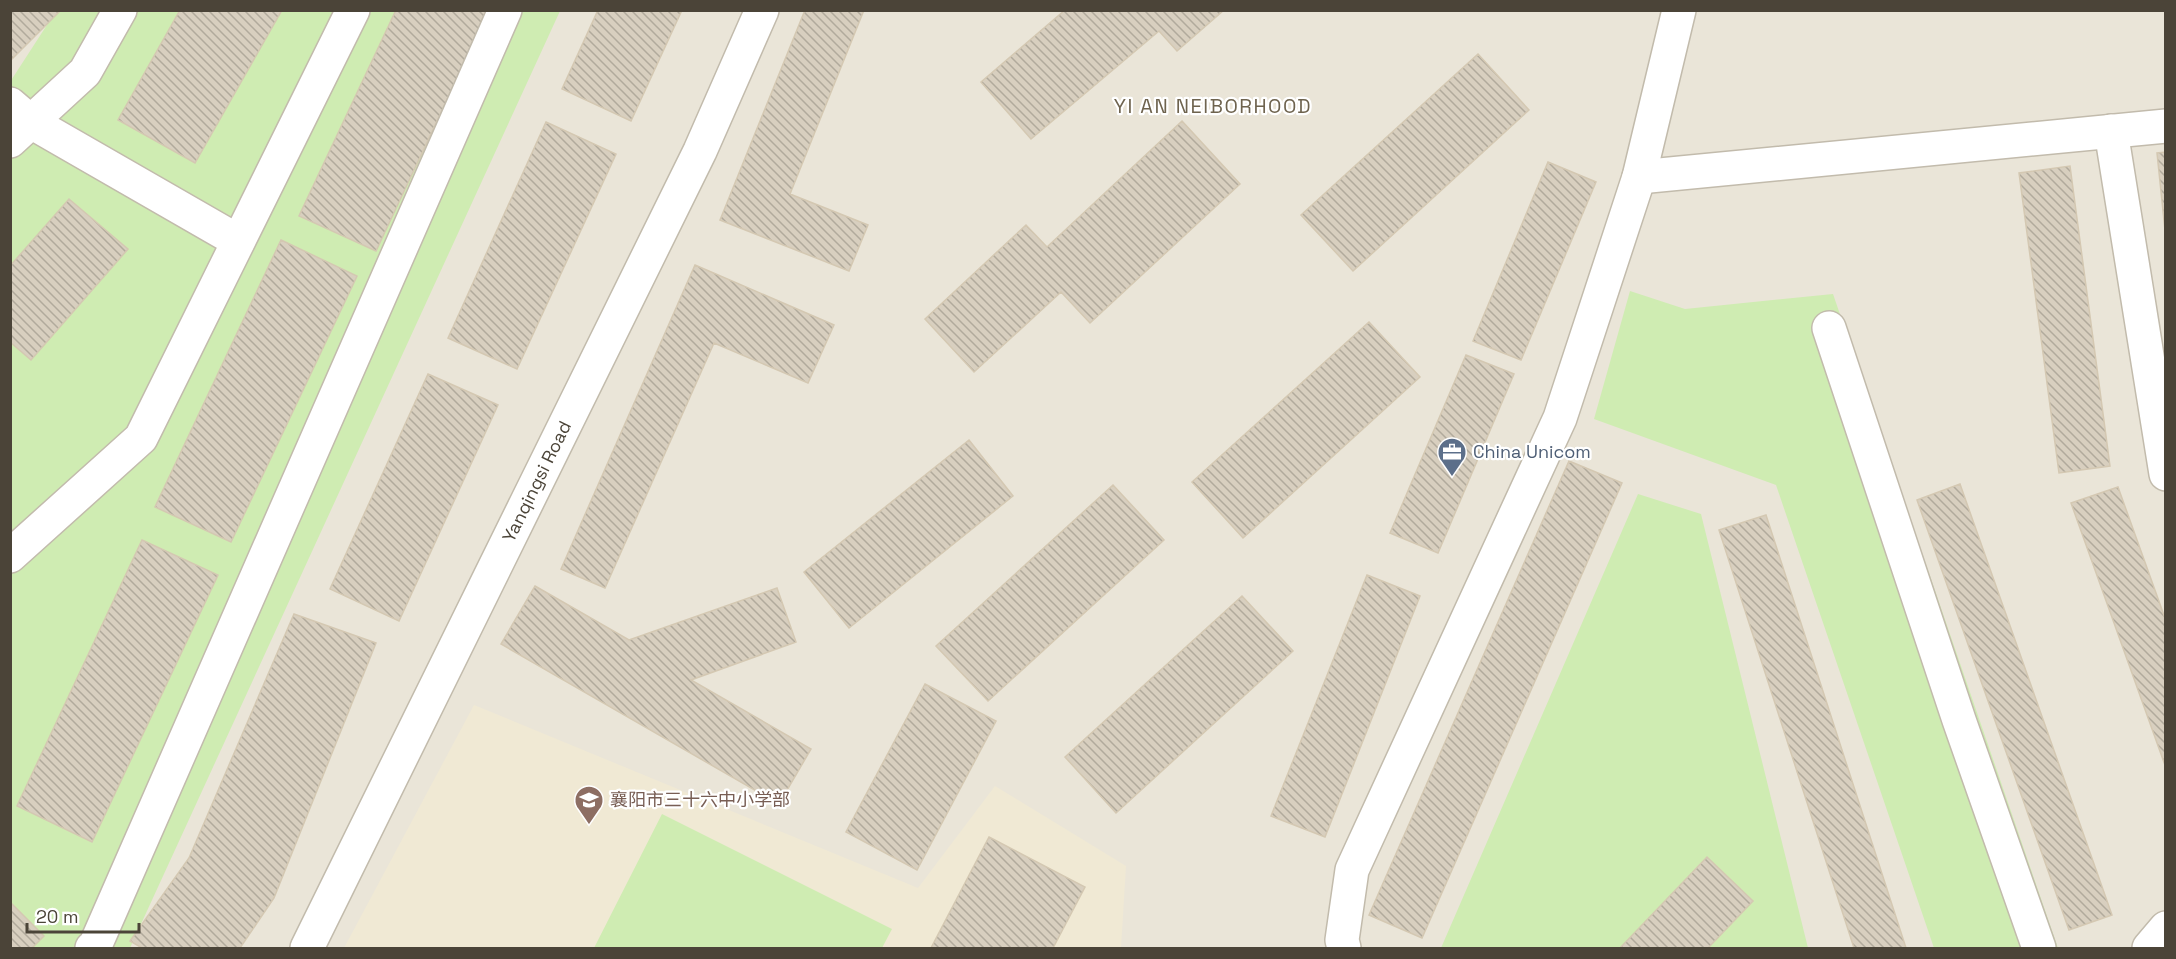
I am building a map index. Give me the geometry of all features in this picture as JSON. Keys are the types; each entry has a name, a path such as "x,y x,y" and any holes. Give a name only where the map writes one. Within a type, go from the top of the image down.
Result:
{"street":[{"path":"120,10 85,72 17,122 238,241"},
{"path":"10,555 141,438 353,10"},
{"path":"92,948 105,924 505,10"},
{"name":"Yanqingsi Road","path":"307,948 700,151 762,10"},
{"path":"1344,948 1342,940 1352,870 1560,418 1639,177 1679,10"},
{"path":"1639,177 2166,126"},
{"path":"2111,131 2166,474"},
{"path":"1829,328 1959,720 2038,948"},
{"path":"2150,948 2166,928"}],"shaded area":[{"path":"10,11 2165,11 2165,948 11,948"},
{"name":"襄阳市三十六中小学部","path":"474,705 918,888 995,786 1126,866 1121,948 344,948"}],"green space":[{"path":"56,11 560,11 130,948 11,948 10,82"},
{"path":"1630,291 1685,309 1833,294 2058,948 1934,948 1776,485 1594,419"},
{"path":"1638,494 1701,514 1808,948 1441,948"},
{"path":"662,814 892,929 882,948 594,948"}],"building":[{"path":"10,10 61,10 10,61"},
{"path":"180,10 282,10 195,163 118,120"},
{"path":"396,10 489,10 376,251 299,216"},
{"path":"598,10 682,10 631,121 562,89"},
{"path":"805,10 864,10 790,194 868,225 849,271 720,220"},
{"path":"1065,10 1224,10 1177,51 1159,31 1031,139 981,82"},
{"path":"1478,54 1529,110 1353,271 1301,215"},
{"path":"1182,121 1240,184 1090,323 1061,292 974,372 925,319 1026,225 1047,247"},
{"path":"546,122 616,154 517,369 448,338"},
{"path":"2166,152 2166,240 2157,153"},
{"path":"1548,162 1596,182 1521,360 1473,341"},
{"path":"2070,166 2110,466 2059,473 2019,173"},
{"path":"69,199 128,249 31,360 10,342 10,266"},
{"path":"281,240 357,276 231,542 155,507"},
{"path":"695,265 834,325 808,383 714,343 605,588 561,569"},
{"path":"1369,322 1420,377 1243,538 1192,482"},
{"path":"1466,355 1514,374 1438,553 1390,533"},
{"path":"428,374 498,405 399,621 330,589"},
{"path":"969,440 1013,496 849,628 804,572"},
{"path":"1569,461 1622,483 1422,938 1369,915"},
{"path":"1960,484 2112,915 2069,930 1917,500"},
{"path":"1113,485 1164,540 988,701 936,646"},
{"path":"2118,487 2166,621 2166,768 2071,503"},
{"path":"1766,515 1906,948 1854,948 1719,530"},
{"path":"142,540 218,575 92,842 17,806"},
{"path":"1367,575 1420,596 1325,837 1271,816"},
{"path":"535,586 629,640 777,588 796,642 691,680 811,749 779,804 501,644"},
{"path":"1242,596 1293,651 1116,813 1065,757"},
{"path":"294,614 376,643 274,898 240,948 142,948 130,941 189,858"},
{"path":"925,684 996,721 917,870 846,832"},
{"path":"989,837 1085,887 1053,948 931,948"},
{"path":"1707,857 1753,901 1708,948 1620,948"},
{"path":"10,902 44,936 32,948 10,948"}],"place":[{"name":"China Unicom","path":"1452,478"},
{"name":"襄阳市三十六中小学部","path":"589,826"}],"district":[{"name":"YI AN NEIBORHOOD","path":"1213,106"}]}
